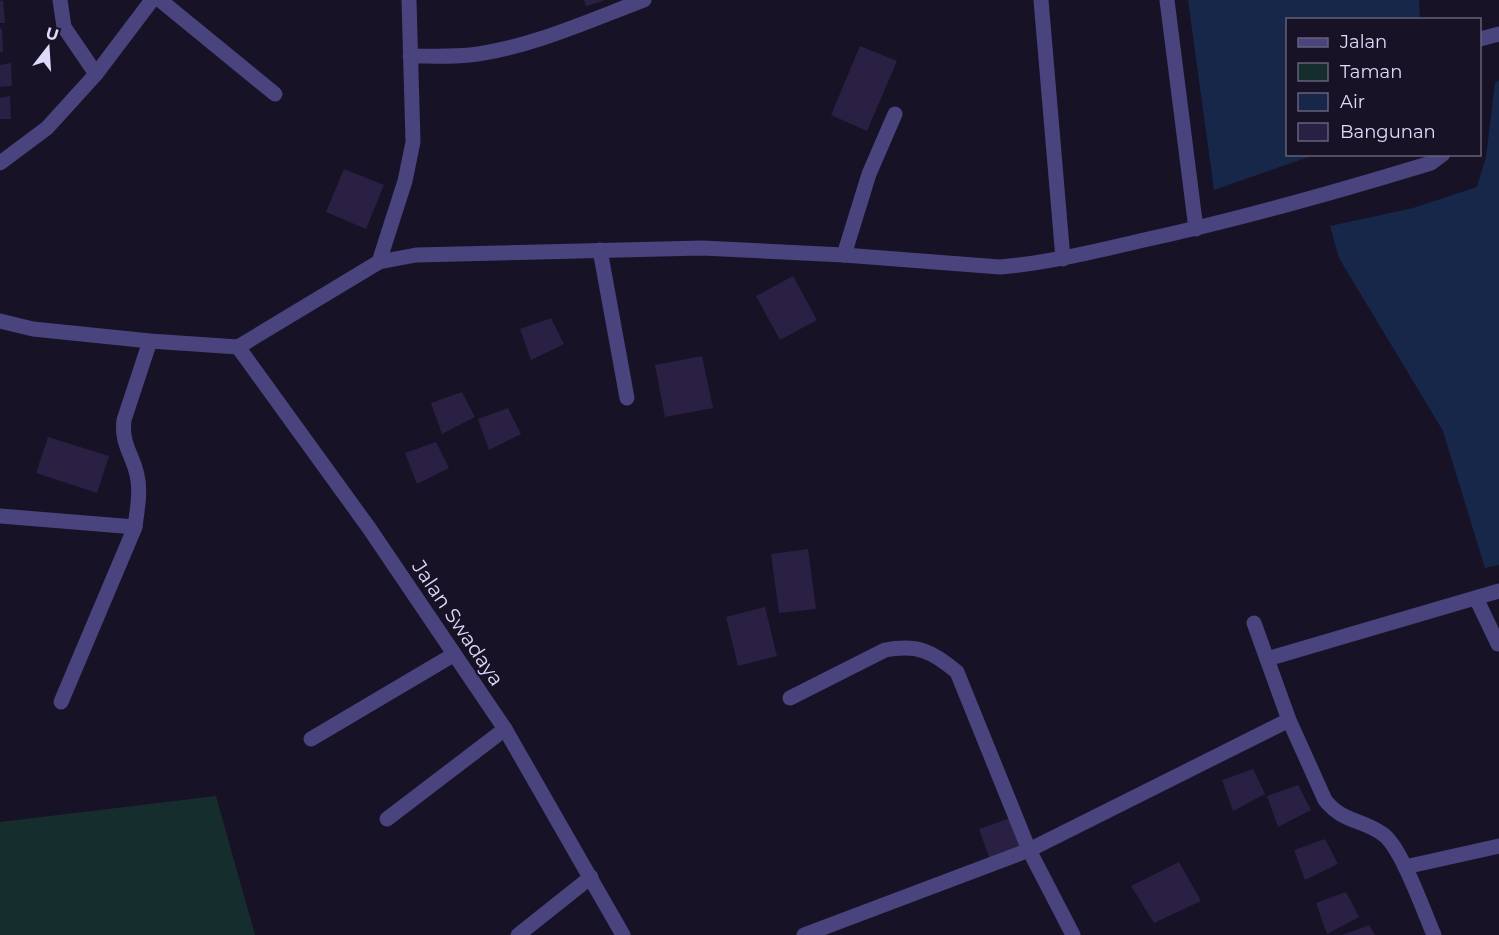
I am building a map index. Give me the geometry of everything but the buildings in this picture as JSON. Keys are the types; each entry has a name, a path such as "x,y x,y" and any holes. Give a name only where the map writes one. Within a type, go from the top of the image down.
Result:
{"street":[{"path":"60,0 64,27 96,74"},
{"path":"0,163 47,128 96,74 152,0"},
{"path":"160,0 275,94"},
{"path":"379,262 405,181 413,142 409,0"},
{"path":"410,56 469,55 502,49 538,39 644,0"},
{"path":"1041,0 1063,259"},
{"path":"1167,0 1196,229"},
{"path":"1481,38 1499,34"},
{"path":"844,255 869,174 895,114"},
{"path":"0,321 33,329 238,347 379,262 416,255 702,248 844,255 1000,267 1063,259 1196,229 1330,194 1431,163 1442,156"},
{"path":"600,250 627,398"},
{"path":"61,702 135,527 138,502 137,474 123,442 122,432 150,341"},
{"name":"Jalan Swadaya","path":"238,347 369,528 505,729 623,935"},
{"path":"0,516 135,527"},
{"path":"1267,659 1499,591"},
{"path":"1476,598 1498,644"},
{"path":"1254,623 1289,720 1329,805 1342,817 1376,830 1387,837 1405,867 1434,935"},
{"path":"790,698 885,650 901,647 921,649 939,657 957,672 1029,850 1073,935"},
{"path":"311,739 453,655"},
{"path":"804,935 1029,850 1289,720"},
{"path":"387,819 505,729"},
{"path":"1405,867 1499,846"},
{"path":"518,935 591,876"}],"green space":[{"path":"216,796 255,935 0,935 0,822"}],"water":[{"path":"1188,0 1419,0 1420,18 1286,18 1286,156 1311,156 1214,190"},
{"path":"1499,80 1499,565 1485,568 1443,431 1339,258 1330,226 1413,208 1477,187 1486,157 1495,83"}]}
